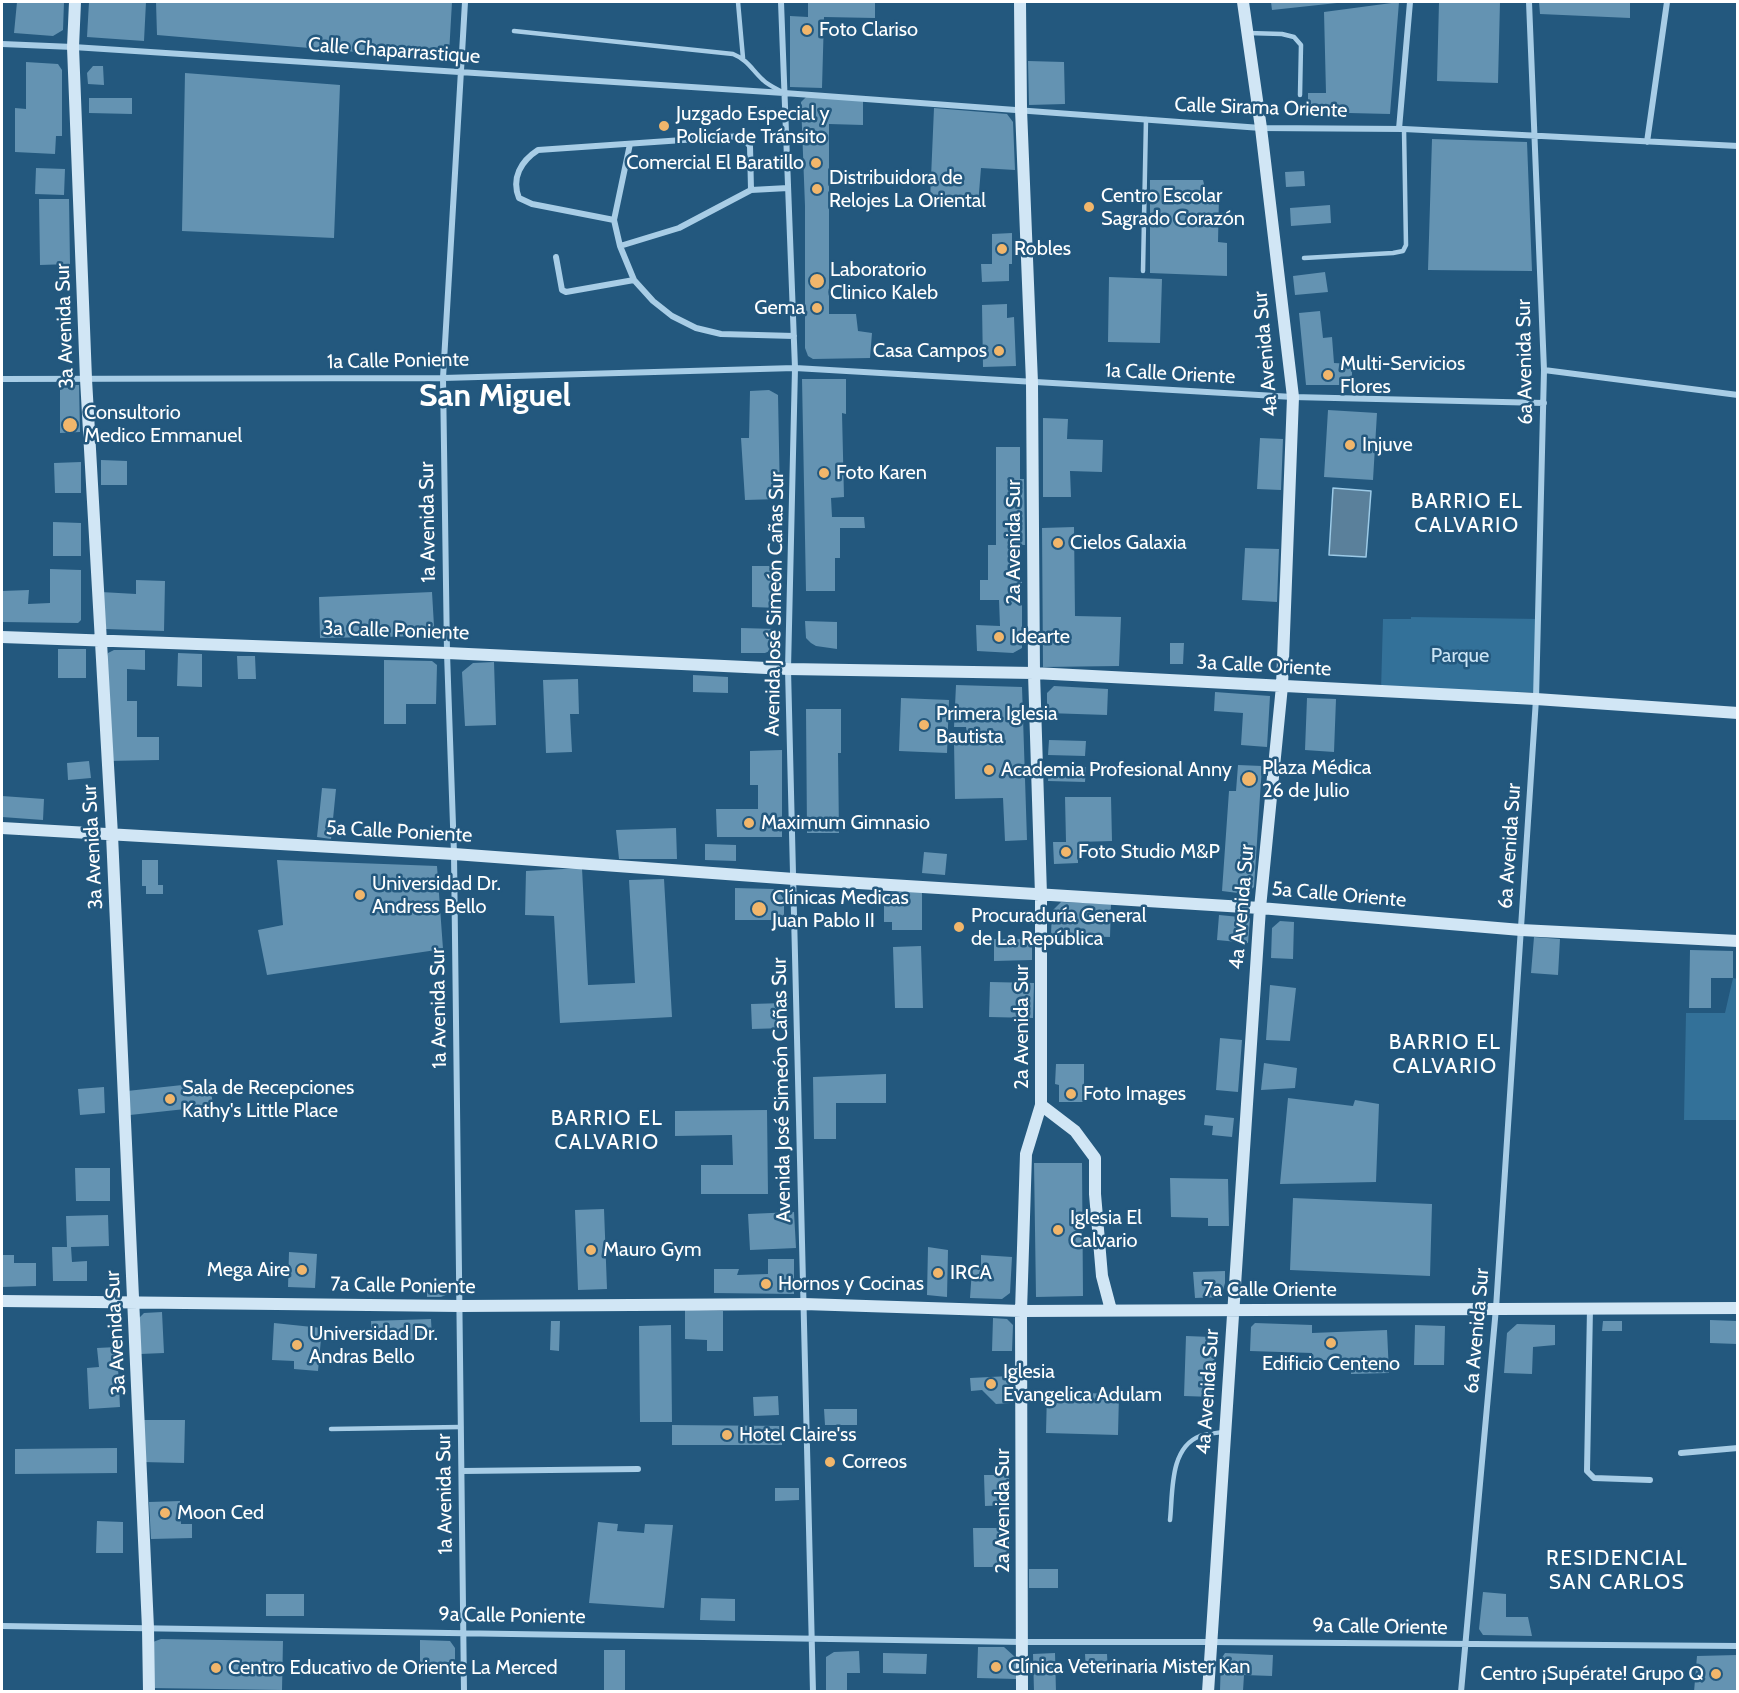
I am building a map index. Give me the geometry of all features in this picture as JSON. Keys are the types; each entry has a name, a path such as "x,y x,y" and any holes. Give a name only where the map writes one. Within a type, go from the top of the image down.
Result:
{"street":[{"name":"3a Avenida Sur","path":"75,2 73,47 86,379 112,836 134,1302 149,1692"},
{"name":"1a Avenida Sur","path":"464,1692 454,854 447,652 443,378 465,2"},
{"name":"Avenida José Simeón Cañas Sur","path":"781,2 795,368 788,669 813,1692"},
{"name":"2a Avenida Sur","path":"1020,2 1021,109 1032,383 1034,673 1041,895 1041,1105 1026,1155 1022,1311 1022,1692"},
{"name":"4a Avenida Sur","path":"1208,1692 1260,908 1282,686 1293,398 1244,2"},
{"path":"1402,129 1410,2"},
{"name":"6a Avenida Sur","path":"1461,1692 1496,1308 1536,699 1544,370 1529,2"},
{"path":"1647,142 1667,2"},
{"name":"Calle Chaparrastique","path":"2,44 784,93"},
{"name":"Calle Sirama Oriente","path":"784,93 1261,128 1402,129 1737,146"},
{"path":"614,220 532,204 519,198 514,186 526,158 538,150 741,136 750,146 751,190"},
{"path":"630,144 614,220 620,246 634,280 672,316 696,328 721,334 794,336"},
{"path":"620,246 679,228 751,190 788,188"},
{"path":"556,257 562,290 566,292 634,280"},
{"name":"1a Calle Poniente","path":"2,379 443,378 795,368"},
{"name":"1a Calle Oriente","path":"795,368 1293,398 1544,403"},
{"path":"1544,370 1737,395"},
{"name":"3a Calle Poniente","path":"2,637 447,652 788,669"},
{"name":"3a Calle Oriente","path":"788,669 1034,673 1536,699 1737,713"},
{"name":"5a Calle Poniente","path":"2,828 454,854 794,879"},
{"name":"5a Calle Oriente","path":"794,879 1260,908 1521,930 1737,941"},
{"path":"1041,1105 1075,1131 1095,1158 1095,1194 1102,1276 1111,1310"},
{"name":"7a Calle Poniente","path":"2,1301 460,1306 804,1304"},
{"name":"7a Calle Oriente","path":"804,1304 1022,1311 1737,1308"},
{"path":"1590,1308 1587,1471 1594,1478 1650,1480"},
{"path":"1681,1453 1737,1448"},
{"path":"462,1471 638,1469"},
{"name":"9a Calle Poniente","path":"2,1626 1023,1642"},
{"name":"9a Calle Oriente","path":"1023,1642 1210,1641 1737,1646"}],"lane":[{"path":"738,2 743,58"},
{"path":"514,31 733,54 743,58 764,81 784,93"},
{"path":"1248,33 1282,34 1294,37 1301,45 1300,94"},
{"path":"1143,271 1146,119"},
{"path":"1304,258 1393,254 1403,251 1406,245 1402,129"},
{"path":"331,1429 461,1427"},
{"path":"1170,1520 1177,1461 1186,1445 1200,1436 1225,1432"}],"green space":[{"name":"Parque","path":"1411,617 1538,619 1536,692 1381,691 1383,619 1411,619"},
{"path":"1733,978 1738,979 1737,1120 1684,1120 1686,1013 1725,1013"}],"shaded area":[{"path":"1333,488 1371,491 1366,557 1329,555"}],"building":[{"path":"17,2 64,2 63,30 53,36 14,33"},
{"path":"89,2 146,2 144,41 87,37"},
{"path":"156,2 452,2 449,54 427,58 157,35"},
{"path":"808,2 875,2 875,18 824,17 822,88 790,87 790,16 808,17"},
{"path":"1271,2 1337,2 1337,3 1272,10"},
{"path":"1399,2 1390,114 1308,112 1308,93 1326,93 1324,12"},
{"path":"1439,2 1500,2 1498,83 1437,81"},
{"path":"1539,2 1630,2 1630,18 1540,14"},
{"path":"1028,61 1064,62 1065,104 1029,105"},
{"path":"26,62 58,64 62,70 62,136 56,136 55,154 15,152 15,108 26,109"},
{"path":"93,66 103,66 104,85 88,84 87,73"},
{"path":"185,73 340,85 334,238 182,231"},
{"path":"807,96 863,101 863,125 829,124 829,314 856,314 858,331 872,333 870,358 813,359 808,356 805,348 805,206 801,102"},
{"path":"89,98 132,98 132,114 89,113"},
{"path":"934,108 1007,114 1013,122 1015,170 981,168 978,205 930,201"},
{"path":"1432,139 1527,142 1532,271 1428,270"},
{"path":"36,168 65,169 64,195 35,194"},
{"path":"1304,171 1305,186 1286,187 1285,172"},
{"path":"1150,180 1203,180 1206,192 1219,195 1218,242 1227,243 1227,276 1150,273"},
{"path":"39,199 69,199 70,264 40,265"},
{"path":"1330,205 1331,223 1291,226 1290,208"},
{"path":"1012,233 1012,264 1009,264 1009,281 982,282 981,264 992,264 992,234"},
{"path":"1325,272 1328,292 1295,295 1293,276"},
{"path":"1109,277 1162,279 1160,343 1108,342"},
{"path":"1007,304 1007,318 1014,317 1016,366 983,367 982,305"},
{"path":"1320,311 1323,338 1332,337 1334,363 1352,364 1352,385 1306,385 1299,313"},
{"path":"802,379 846,379 846,414 842,413 844,497 831,498 832,517 864,517 865,528 840,528 840,558 835,558 835,591 806,591"},
{"path":"60,385 79,385 80,432 60,433"},
{"path":"769,390 778,395 780,499 745,500 741,438 749,438 750,391"},
{"name":"Injuve","path":"1328,410 1377,413 1373,480 1324,477"},
{"path":"1043,418 1068,419 1067,439 1103,440 1102,472 1070,471 1071,497 1043,497"},
{"path":"1260,438 1283,439 1281,490 1257,489"},
{"path":"996,447 1020,447 1020,479 1024,479 1025,545 1012,545 1012,580 1022,581 1022,648 1013,653 977,651 976,625 1000,626 999,600 980,600 980,580 988,580 988,545 996,545"},
{"path":"101,460 127,461 127,485 101,485"},
{"path":"81,462 81,493 55,493 54,463"},
{"path":"53,522 81,523 81,556 53,556"},
{"path":"1074,527 1075,616 1121,617 1119,666 1043,667 1042,528"},
{"path":"1245,548 1279,549 1277,602 1242,600"},
{"path":"752,566 780,566 779,608 752,607"},
{"path":"50,569 81,570 81,620 78,623 2,622 2,591 29,590 28,604 50,603"},
{"path":"136,580 165,581 164,631 106,629 101,592 136,594"},
{"path":"432,592 434,626 429,636 320,638 319,597"},
{"path":"805,621 837,622 837,649 811,643 806,638"},
{"path":"741,628 776,629 777,644 765,653 741,653"},
{"path":"1170,643 1184,643 1183,664 1170,664"},
{"path":"58,649 86,649 86,678 58,678"},
{"path":"114,650 145,650 145,670 127,669 127,701 137,701 137,737 159,737 159,760 108,761 106,660 108,653"},
{"path":"178,653 202,654 202,687 177,686"},
{"path":"237,656 255,656 256,679 238,679"},
{"path":"384,660 432,661 437,665 436,704 406,704 406,724 384,724"},
{"path":"494,662 496,725 465,726 462,672 473,663"},
{"path":"693,675 728,677 728,693 693,692"},
{"path":"578,679 579,714 570,714 572,752 546,753 543,680"},
{"path":"956,685 1022,687 1027,840 1005,841 1003,798 955,799 954,742 968,741 966,727 954,727"},
{"path":"1054,686 1108,689 1107,715 1047,713 1047,693"},
{"path":"1215,692 1270,696 1267,747 1241,745 1243,713 1214,711"},
{"name":"Primera Iglesia Bautista","path":"901,698 949,700 947,753 899,751"},
{"path":"1307,698 1336,699 1334,752 1305,750"},
{"path":"806,709 841,709 841,753 838,753 839,833 807,833"},
{"path":"1049,740 1086,741 1085,756 1048,755"},
{"path":"782,750 782,837 717,837 716,809 758,809 758,785 750,785 750,751"},
{"path":"89,761 91,778 68,780 67,763"},
{"path":"1238,765 1262,766 1254,887 1246,894 1222,891 1229,791 1236,791"},
{"path":"1049,766 1086,767 1085,782 1048,781"},
{"path":"322,788 336,789 331,839 317,837"},
{"path":"2,796 44,799 43,820 2,817"},
{"path":"1065,797 1111,797 1112,841 1078,842 1078,863 1054,864 1053,842 1066,842"},
{"path":"676,828 677,859 619,859 616,830"},
{"path":"705,844 736,845 736,861 705,860"},
{"path":"924,852 947,854 945,875 922,873"},
{"path":"142,860 158,860 158,885 163,885 163,894 146,894 146,886 142,886"},
{"name":"Universidad Dr. Andress Bello","path":"277,860 437,866 443,949 267,975 258,930 283,925"},
{"path":"582,868 588,985 635,983 629,880 664,879 672,1017 560,1023 554,916 525,915 526,871"},
{"name":"Clínicas Medicas Juan Pablo II","path":"735,888 778,891 784,899 784,920 735,920"},
{"path":"884,892 922,892 922,930 892,930 892,922 884,922"},
{"path":"1061,902 1111,904 1110,937 1051,935 1052,911"},
{"path":"1219,915 1250,918 1248,943 1217,940"},
{"path":"1280,921 1294,922 1293,959 1271,958 1272,928"},
{"path":"1534,937 1560,939 1558,975 1531,973"},
{"path":"994,939 1032,939 1032,960 994,961"},
{"path":"921,946 923,1008 895,1008 893,947"},
{"path":"1690,950 1733,951 1733,978 1711,978 1711,1008 1689,1008"},
{"path":"990,982 1034,983 1033,1018 989,1017"},
{"path":"1270,985 1296,988 1290,1041 1266,1040"},
{"path":"784,1003 785,1028 752,1029 751,1004"},
{"path":"1220,1038 1242,1040 1238,1092 1216,1090"},
{"path":"1264,1063 1297,1068 1295,1088 1261,1090"},
{"path":"1056,1064 1084,1064 1084,1102 1059,1102 1059,1085 1055,1084"},
{"path":"886,1074 886,1103 836,1103 836,1139 814,1139 813,1077"},
{"name":"Sala de Recepciones Kathy's Little Place","path":"210,1082 213,1106 130,1115 127,1091"},
{"path":"104,1087 105,1113 80,1115 78,1089"},
{"path":"1288,1098 1353,1106 1355,1100 1379,1104 1376,1182 1280,1184"},
{"path":"767,1110 768,1194 701,1194 701,1165 733,1165 732,1135 675,1136 675,1111"},
{"path":"1205,1115 1234,1118 1232,1137 1212,1135 1213,1126 1204,1125"},
{"name":"Iglesia El Calvario","path":"1034,1163 1082,1163 1083,1296 1036,1297"},
{"path":"75,1168 110,1168 110,1201 76,1201"},
{"path":"1170,1178 1228,1179 1229,1226 1208,1226 1208,1218 1171,1217"},
{"path":"1293,1198 1432,1204 1430,1276 1290,1270"},
{"name":"Mauro Gym","path":"604,1209 607,1289 578,1290 575,1210"},
{"path":"794,1212 796,1248 750,1250 748,1214"},
{"path":"108,1215 109,1246 71,1247 72,1262 87,1261 87,1281 53,1281 52,1247 67,1247 66,1216"},
{"name":"IRCA","path":"928,1247 948,1250 947,1297 927,1295"},
{"name":"Mega Aire","path":"289,1252 317,1254 315,1288 288,1287"},
{"path":"2,1255 14,1255 14,1263 36,1263 36,1286 2,1287"},
{"path":"981,1255 1012,1257 1010,1293 1002,1299 970,1298 972,1269 981,1269"},
{"name":"Hornos y Cocinas","path":"768,1259 794,1259 794,1294 714,1293 714,1269 739,1269 737,1275 768,1274"},
{"path":"1225,1271 1225,1283 1221,1297 1195,1298 1193,1272"},
{"path":"427,1281 448,1281 448,1294 441,1297 427,1297"},
{"path":"685,1310 723,1311 723,1351 707,1351 707,1340 685,1339"},
{"path":"162,1312 164,1353 140,1354 138,1319 144,1313"},
{"path":"993,1318 1007,1319 1013,1325 1012,1351 992,1351"},
{"path":"431,1319 432,1339 372,1341 371,1321"},
{"path":"1710,1320 1737,1321 1737,1344 1710,1343"},
{"path":"551,1321 560,1321 559,1351 550,1350"},
{"path":"1603,1321 1622,1321 1622,1331 1602,1331"},
{"name":"Universidad Dr. Andras Bello","path":"274,1323 322,1328 318,1371 294,1369 294,1361 272,1360"},
{"path":"1255,1323 1312,1325 1312,1333 1387,1330 1389,1373 1351,1374 1351,1360 1312,1360 1312,1353 1250,1351 1251,1327"},
{"path":"1517,1324 1555,1325 1555,1345 1533,1347 1532,1374 1504,1373 1507,1333"},
{"path":"671,1325 672,1422 640,1422 639,1326"},
{"path":"1415,1325 1445,1326 1444,1365 1414,1365"},
{"path":"1186,1336 1211,1337 1215,1344 1213,1397 1184,1396"},
{"path":"117,1347 120,1407 89,1409 87,1368 99,1367 97,1348"},
{"name":"Iglesia Evangelica Adulam","path":"1010,1376 1011,1403 996,1404 982,1390 971,1391 970,1378"},
{"path":"1047,1392 1119,1394 1118,1435 1046,1433"},
{"path":"778,1396 779,1415 754,1416 753,1397"},
{"path":"824,1409 857,1409 857,1425 825,1425"},
{"path":"142,1420 185,1420 184,1463 142,1462"},
{"name":"Hotel Claire'ss","path":"672,1425 782,1426 782,1445 672,1445"},
{"path":"117,1448 117,1473 15,1474 15,1449"},
{"path":"984,1475 1009,1475 1010,1505 985,1506"},
{"path":"775,1488 799,1488 799,1500 775,1501"},
{"name":"Moon Ced","path":"180,1501 181,1524 192,1524 192,1538 151,1539 149,1502"},
{"path":"97,1521 123,1522 123,1553 96,1553"},
{"path":"598,1522 618,1524 617,1531 644,1533 645,1524 673,1525 664,1608 589,1603"},
{"path":"973,1528 1009,1528 1009,1567 974,1567"},
{"path":"1029,1569 1058,1569 1058,1588 1029,1588"},
{"path":"1483,1592 1506,1594 1506,1617 1528,1617 1532,1636 1483,1635 1479,1629"},
{"path":"266,1594 304,1594 304,1616 266,1616"},
{"path":"701,1598 735,1599 735,1621 700,1620"},
{"name":"Centro Educativo de Oriente La Merced","path":"161,1639 283,1641 282,1690 150,1688 153,1642"},
{"path":"420,1640 450,1641 455,1648 455,1666 420,1665"},
{"name":"Clínica Veterinaria Mister Kan","path":"978,1647 1004,1647 1015,1657 1017,1679 977,1678"},
{"path":"604,1650 625,1650 625,1692 604,1692"},
{"path":"859,1651 860,1673 847,1673 847,1692 826,1692 826,1657 834,1652"},
{"path":"883,1653 927,1654 926,1674 883,1673"},
{"path":"1055,1653 1056,1692 1034,1692 1033,1654"},
{"path":"1225,1653 1273,1655 1272,1676 1244,1675 1243,1691 1220,1690 1221,1659"},
{"path":"1085,1654 1107,1654 1108,1672 1086,1672"},
{"name":"Centro ¡Supérate! Grupo Q","path":"1737,1655 1737,1692 1694,1692 1697,1656"}],"place":[{"name":"Foto Clariso","path":"807,30"},
{"name":"Juzgado Especial y Policía de Tránsito","path":"664,126"},
{"name":"Comercial El Baratillo","path":"816,163"},
{"name":"Distribuidora de Relojes La Oriental","path":"817,189"},
{"name":"Centro Escolar Sagrado Corazón","path":"1089,207"},
{"name":"Robles","path":"1002,249"},
{"name":"Laboratorio Clinico Kaleb","path":"817,281"},
{"name":"Gema","path":"817,308"},
{"name":"Casa Campos","path":"999,351"},
{"name":"Multi-Servicios Flores","path":"1328,375"},
{"name":"Consultorio Medico Emmanuel","path":"70,425"},
{"name":"Injuve","path":"1350,445"},
{"name":"Foto Karen","path":"824,473"},
{"name":"Cielos Galaxia","path":"1058,543"},
{"name":"Idearte","path":"999,637"},
{"name":"Primera Iglesia Bautista","path":"924,725"},
{"name":"Academia Profesional Anny","path":"989,770"},
{"name":"Plaza Médica 26 de Julio","path":"1249,779"},
{"name":"Maximum Gimnasio","path":"749,823"},
{"name":"Foto Studio M&P","path":"1066,852"},
{"name":"Universidad Dr. Andress Bello","path":"360,895"},
{"name":"Clínicas Medicas Juan Pablo II","path":"759,909"},
{"name":"Procuraduría General de La República","path":"959,927"},
{"name":"Foto Images","path":"1071,1094"},
{"name":"Sala de Recepciones Kathy's Little Place","path":"170,1099"},
{"name":"Iglesia El Calvario","path":"1058,1230"},
{"name":"Mauro Gym","path":"591,1250"},
{"name":"Mega Aire","path":"302,1270"},
{"name":"IRCA","path":"938,1273"},
{"name":"Hornos y Cocinas","path":"766,1284"},
{"name":"Edificio Centeno","path":"1331,1343"},
{"name":"Universidad Dr. Andras Bello","path":"297,1345"},
{"name":"Iglesia Evangelica Adulam","path":"991,1384"},
{"name":"Hotel Claire'ss","path":"727,1435"},
{"name":"Correos","path":"830,1462"},
{"name":"Moon Ced","path":"165,1513"},
{"name":"Clínica Veterinaria Mister Kan","path":"996,1667"},
{"name":"Centro Educativo de Oriente La Merced","path":"216,1668"},
{"name":"Centro ¡Supérate! Grupo Q","path":"1716,1674"}],"district":[{"name":"San Miguel","path":"495,397"},
{"name":"BARRIO EL CALVARIO","path":"1467,514"},
{"name":"BARRIO EL CALVARIO","path":"1445,1055"},
{"name":"BARRIO EL CALVARIO","path":"607,1131"},
{"name":"RESIDENCIAL SAN CARLOS","path":"1617,1571"}]}
